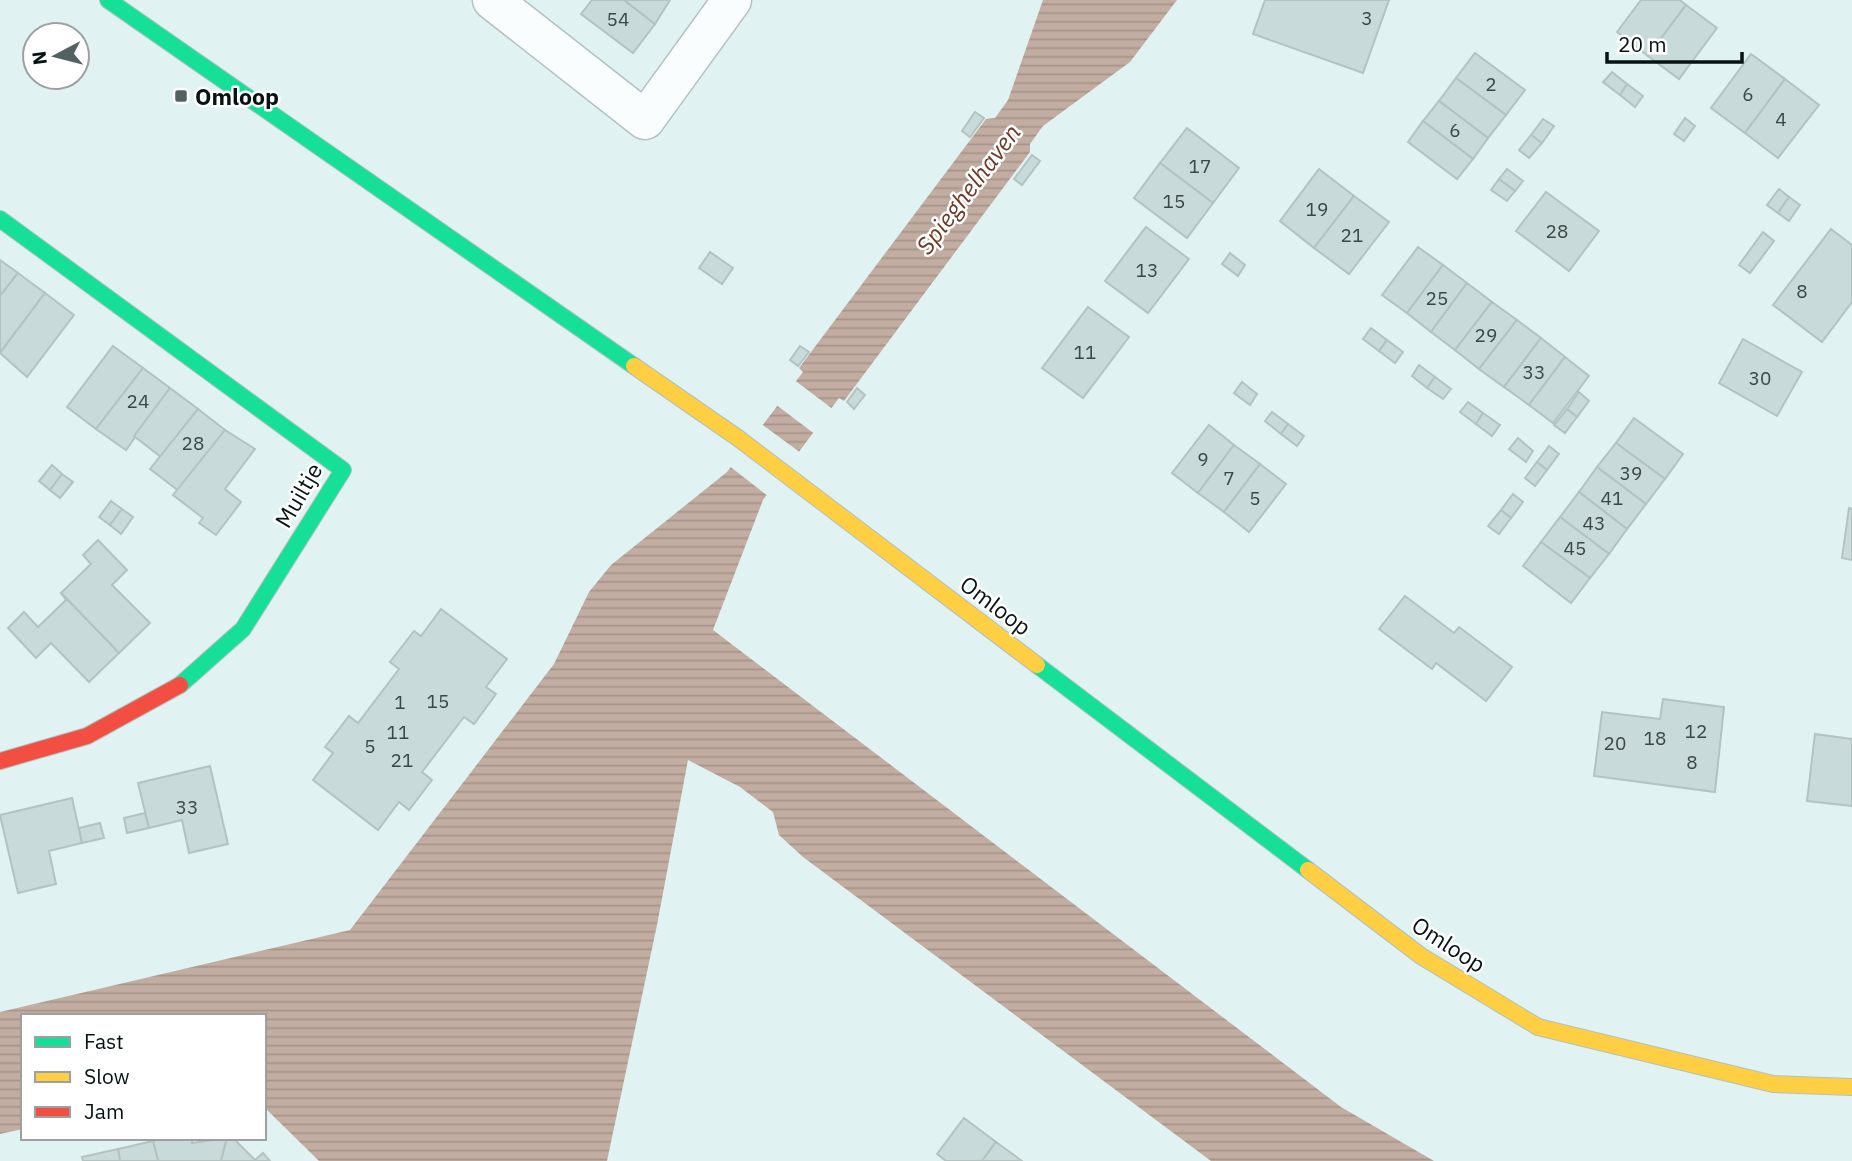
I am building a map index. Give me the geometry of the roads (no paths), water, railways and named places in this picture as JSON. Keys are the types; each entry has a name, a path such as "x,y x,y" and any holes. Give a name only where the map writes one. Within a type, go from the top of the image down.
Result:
{"main road":[{"name":"Omloop","path":"108,0 738,438 1421,956 1538,1027 1773,1084 1852,1087"},
{"name":"Omloop","path":"142,0 163,36"},
{"name":"Muiltje","path":"0,219 343,470 243,629 172,692 87,736 0,761"}],"street":[{"path":"492,0 645,120 732,0"}],"water":[{"name":"Spieghelhaven","path":"1043,0 1177,0 1130,62 1043,126 1030,144 1030,152 844,401 839,398 763,500 713,630 1341,1107 1434,1161 1211,1161 803,857 779,835 773,812 740,787 688,760 657,925 607,1161 319,1161 266,1109 266,1014 21,1014 21,1129 0,1134 0,1012 350,930 554,664 589,592 611,565 727,472 803,372 799,368 986,119 995,118 1008,100"}],"place":[{"name":"Omloop","path":"181,96"}]}
